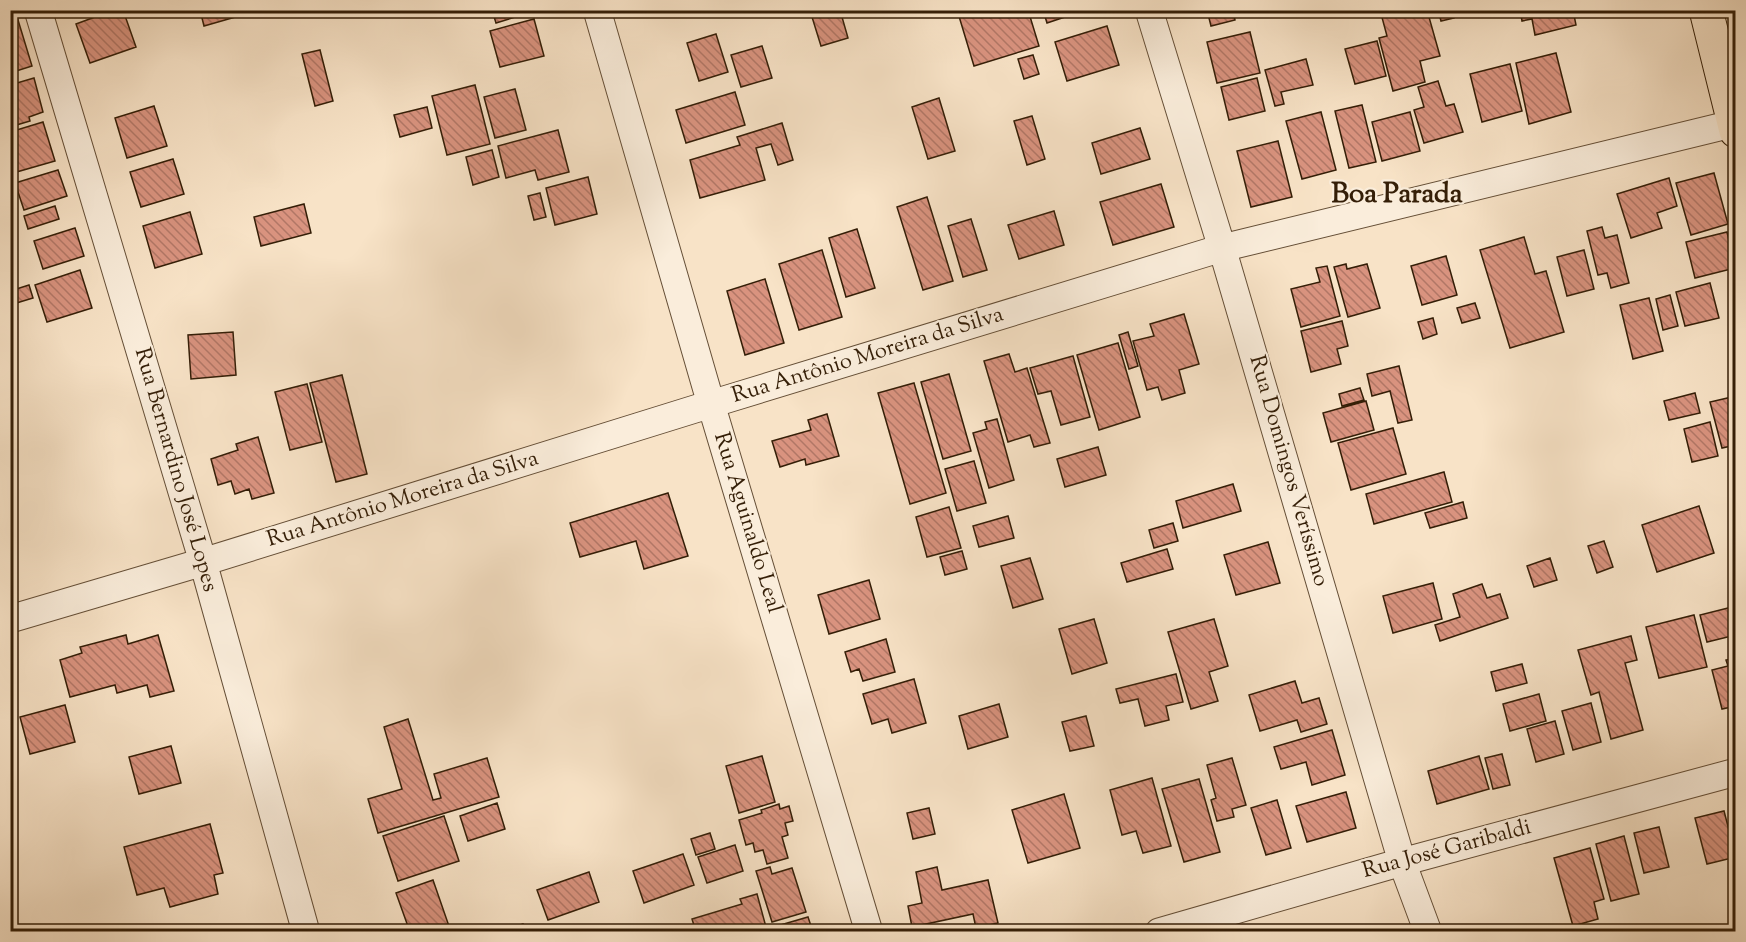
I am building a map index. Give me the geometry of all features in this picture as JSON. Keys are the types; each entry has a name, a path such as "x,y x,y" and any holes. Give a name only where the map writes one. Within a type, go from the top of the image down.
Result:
{"main road":[{"path":"1706,10 1735,126"}],"street":[{"name":"Rua Bernardino José Lopes","path":"38,10 203,562 306,932"},
{"name":"Rua Aguinaldo Leal","path":"597,10 711,404 869,932"},
{"name":"Rua Domingos Veríssimo","path":"1149,10 1222,248 1402,862 1428,932"},
{"name":"Rua Antônio Moreira da Silva","path":"10,619 203,562 1222,248 1735,126"},
{"name":"Rua José Garibaldi","path":"1159,932 1402,862 1736,772"}],"building":[{"path":"114,10 123,10 136,47 90,63 76,24"},
{"path":"200,10 237,10 239,16 204,26"},
{"path":"492,10 535,10 535,11 496,23"},
{"path":"840,10 848,38 821,46 812,17"},
{"path":"967,10 1028,10 1039,46 974,66 958,13"},
{"path":"1043,10 1086,10 1047,23"},
{"path":"1207,10 1233,10 1235,20 1211,26"},
{"path":"1380,10 1427,10 1440,56 1420,61 1425,82 1393,91 1379,38 1387,36"},
{"path":"1438,10 1452,10 1454,18 1441,21"},
{"path":"1520,10 1573,10 1576,25 1535,35 1532,19 1522,21"},
{"path":"534,19 544,56 500,67 490,31"},
{"path":"18,20 32,66 10,73 10,23"},
{"path":"1107,26 1119,65 1067,81 1055,42"},
{"path":"1250,32 1260,73 1217,83 1207,42"},
{"path":"716,34 728,72 699,81 687,43"},
{"path":"1377,41 1386,76 1355,84 1345,49"},
{"path":"762,46 772,78 741,87 731,55"},
{"path":"320,50 333,101 315,106 302,54"},
{"path":"1556,53 1571,112 1529,124 1516,63"},
{"path":"1033,55 1039,74 1024,79 1018,59"},
{"path":"1306,59 1313,85 1281,92 1284,104 1275,106 1265,70"},
{"path":"1510,64 1522,111 1482,122 1470,74"},
{"path":"34,78 43,112 29,117 30,121 13,126 10,121 10,85"},
{"path":"1257,78 1265,111 1229,120 1221,87"},
{"path":"1438,81 1446,106 1454,104 1463,132 1424,143 1414,110 1424,107 1418,87"},
{"path":"475,85 490,144 447,155 432,96"},
{"path":"515,89 526,130 495,138 484,97"},
{"path":"735,92 745,125 686,143 676,110"},
{"path":"939,98 955,151 928,159 912,107"},
{"path":"1362,105 1376,162 1349,168 1335,111"},
{"path":"154,106 167,146 127,158 115,118"},
{"path":"427,107 432,128 400,137 394,115"},
{"path":"1321,112 1336,170 1302,179 1286,121"},
{"path":"1410,112 1420,151 1382,161 1372,122"},
{"path":"1032,116 1045,159 1027,165 1014,121"},
{"path":"43,122 55,161 13,173 10,164 10,132"},
{"path":"782,123 793,160 778,165 771,144 756,148 765,180 700,198 690,160 740,145 737,137"},
{"path":"1140,128 1150,159 1101,174 1092,143"},
{"path":"558,130 569,172 538,180 535,170 506,178 498,146"},
{"path":"1278,141 1292,197 1251,207 1237,151"},
{"path":"492,150 499,177 473,185 466,157"},
{"path":"173,159 184,194 141,207 130,172"},
{"path":"58,170 67,196 24,210 15,183"},
{"path":"1714,173 1728,224 1691,235 1676,183"},
{"path":"588,177 597,214 555,225 546,188"},
{"path":"1669,178 1677,206 1657,213 1662,228 1631,238 1617,194"},
{"path":"1161,184 1174,227 1113,245 1100,202"},
{"path":"540,193 546,217 534,220 528,196"},
{"path":"927,197 953,281 923,290 897,207"},
{"path":"304,204 311,233 261,246 254,217"},
{"path":"55,206 59,219 28,229 24,216"},
{"path":"1054,211 1064,245 1019,259 1008,225"},
{"path":"190,212 202,254 155,268 143,226"},
{"path":"971,219 987,270 963,277 948,226"},
{"path":"1602,227 1605,238 1617,235 1629,283 1611,288 1607,273 1598,275 1587,231"},
{"path":"75,228 84,256 43,269 34,241"},
{"path":"857,229 875,288 846,297 829,238"},
{"path":"1727,232 1735,268 1695,278 1686,242"},
{"path":"1524,237 1535,274 1546,271 1564,332 1510,348 1480,250"},
{"path":"822,250 842,317 799,330 779,264"},
{"path":"1584,250 1594,289 1567,296 1557,257"},
{"path":"1446,256 1457,295 1422,305 1411,266"},
{"path":"1346,264 1347,269 1367,264 1380,308 1348,317 1334,267"},
{"path":"1327,266 1340,316 1301,327 1291,289 1320,282 1316,268"},
{"path":"80,270 92,308 47,322 35,285"},
{"path":"765,279 784,343 745,355 727,291"},
{"path":"1710,283 1719,318 1685,326 1676,292"},
{"path":"29,285 33,298 10,305 10,291"},
{"path":"1670,295 1678,326 1663,330 1656,299"},
{"path":"1649,298 1663,351 1633,359 1620,305"},
{"path":"1475,303 1480,318 1462,323 1457,308"},
{"path":"1184,314 1199,364 1179,370 1185,393 1162,400 1158,387 1147,390 1133,341 1154,336 1150,324"},
{"path":"1433,318 1437,334 1423,339 1418,322"},
{"path":"1342,321 1348,346 1337,349 1341,364 1311,372 1301,331"},
{"path":"233,332 236,375 191,379 188,335"},
{"path":"1128,332 1138,366 1129,369 1119,335"},
{"path":"1118,343 1140,417 1099,430 1077,355"},
{"path":"1009,354 1015,372 1027,368 1050,443 1034,447 1030,435 1008,442 984,361"},
{"path":"1073,356 1090,417 1061,425 1051,391 1038,394 1030,368"},
{"path":"1399,366 1412,420 1398,423 1390,391 1372,396 1367,374"},
{"path":"949,374 971,451 943,459 921,382"},
{"path":"342,375 367,474 336,482 310,383"},
{"path":"914,383 946,493 910,504 878,393"},
{"path":"307,384 322,442 290,450 275,392"},
{"path":"1360,388 1364,400 1342,406 1339,394"},
{"path":"1695,393 1700,413 1669,420 1664,401"},
{"path":"1732,397 1736,411 1736,445 1722,448 1710,402"},
{"path":"1366,401 1374,430 1331,442 1323,413"},
{"path":"827,414 839,456 806,465 805,459 780,467 772,441 811,430 808,420"},
{"path":"997,419 1014,480 989,488 973,433 987,429 985,422"},
{"path":"1710,422 1718,456 1692,462 1684,429"},
{"path":"1393,428 1406,474 1351,490 1338,443"},
{"path":"258,437 274,493 252,499 249,489 235,494 231,481 218,485 211,459 238,450 236,444"},
{"path":"1098,447 1106,475 1065,487 1057,459"},
{"path":"974,461 986,503 957,511 945,469"},
{"path":"1444,472 1452,502 1374,524 1366,494"},
{"path":"1233,484 1241,511 1183,528 1176,501"},
{"path":"668,493 688,556 644,569 636,541 580,557 570,523"},
{"path":"1463,502 1467,518 1430,528 1425,513"},
{"path":"1699,506 1714,553 1657,572 1642,525"},
{"path":"949,507 961,548 927,557 916,517"},
{"path":"1008,516 1014,538 979,547 973,526"},
{"path":"1173,523 1178,541 1154,548 1149,530"},
{"path":"1604,541 1613,567 1597,573 1588,546"},
{"path":"1268,542 1280,583 1236,595 1224,555"},
{"path":"1167,549 1173,569 1127,582 1121,563"},
{"path":"962,551 967,569 945,575 940,557"},
{"path":"1030,558 1043,599 1013,608 1001,566"},
{"path":"1550,558 1557,580 1534,587 1527,566"},
{"path":"869,580 880,619 829,634 818,595"},
{"path":"1433,583 1442,619 1393,633 1383,596"},
{"path":"1482,584 1487,598 1500,594 1508,618 1440,641 1435,625 1460,617 1453,594"},
{"path":"1736,606 1736,635 1707,642 1700,615"},
{"path":"1694,615 1707,667 1659,678 1646,627"},
{"path":"1094,619 1107,663 1072,674 1059,629"},
{"path":"1214,619 1228,666 1209,672 1218,701 1191,709 1168,632"},
{"path":"126,635 128,644 158,635 174,691 150,697 147,685 117,693 115,685 70,697 60,660 82,653 80,647"},
{"path":"1631,636 1637,660 1625,663 1643,730 1611,739 1599,692 1591,695 1578,650"},
{"path":"886,639 895,672 863,681 859,669 851,672 845,652"},
{"path":"1736,658 1736,706 1722,709 1712,670 1728,666 1726,660"},
{"path":"1522,664 1527,683 1496,691 1491,672"},
{"path":"1176,674 1183,702 1166,706 1169,720 1145,726 1138,699 1120,703 1116,689"},
{"path":"914,679 926,723 892,733 888,719 872,724 863,694"},
{"path":"1295,681 1302,703 1319,698 1327,724 1301,732 1297,720 1260,731 1249,695"},
{"path":"1539,694 1546,721 1510,731 1503,704"},
{"path":"1591,703 1601,742 1573,750 1562,711"},
{"path":"999,704 1008,737 968,749 959,716"},
{"path":"65,705 75,742 30,754 20,717"},
{"path":"1086,716 1094,746 1070,751 1062,722"},
{"path":"408,719 433,800 441,798 434,774 487,758 499,797 378,833 368,799 402,789 384,727"},
{"path":"1555,721 1564,754 1536,762 1527,729"},
{"path":"1332,730 1345,775 1312,785 1306,762 1281,769 1274,747"},
{"path":"171,746 181,783 139,794 129,757"},
{"path":"1502,754 1510,785 1493,789 1485,758"},
{"path":"762,756 775,802 739,813 726,766"},
{"path":"1479,756 1489,789 1437,804 1428,771"},
{"path":"1232,758 1246,805 1232,809 1234,817 1217,821 1211,800 1216,798 1207,765"},
{"path":"1152,778 1171,846 1143,853 1136,831 1122,835 1110,790"},
{"path":"1199,779 1220,852 1184,862 1162,789"},
{"path":"1346,792 1356,828 1307,842 1296,806"},
{"path":"1064,794 1080,848 1028,863 1012,810"},
{"path":"1277,800 1291,848 1266,855 1251,808"},
{"path":"497,803 505,829 468,841 460,816"},
{"path":"779,804 780,809 789,806 793,821 785,823 788,835 782,837 788,858 767,864 763,850 755,852 753,843 746,845 739,820 762,813 761,810"},
{"path":"929,808 935,834 913,839 907,813"},
{"path":"1724,811 1736,857 1707,864 1695,818"},
{"path":"444,816 459,861 398,881 383,836"},
{"path":"210,824 223,873 214,875 218,894 170,907 164,888 137,895 124,847"},
{"path":"1659,827 1669,867 1644,873 1634,833"},
{"path":"710,833 715,849 696,855 691,839"},
{"path":"1624,836 1639,894 1611,901 1596,844"},
{"path":"735,845 743,871 707,883 698,857"},
{"path":"1590,848 1604,899 1594,902 1598,919 1573,926 1554,858"},
{"path":"683,854 694,885 644,903 633,871"},
{"path":"770,867 772,874 792,868 806,912 772,922 756,871"},
{"path":"937,867 942,890 988,880 998,923 976,928 973,914 912,927 908,906 922,903 916,872"},
{"path":"589,872 599,902 548,920 537,890"},
{"path":"433,880 451,932 410,932 396,893"},
{"path":"757,894 766,927 749,932 696,932 692,919 742,904 740,899"},
{"path":"808,917 813,932 771,932 770,928"},
{"path":"523,924 526,932 502,931"}],"district":[{"name":"Boa Parada","path":"1397,195"}]}
